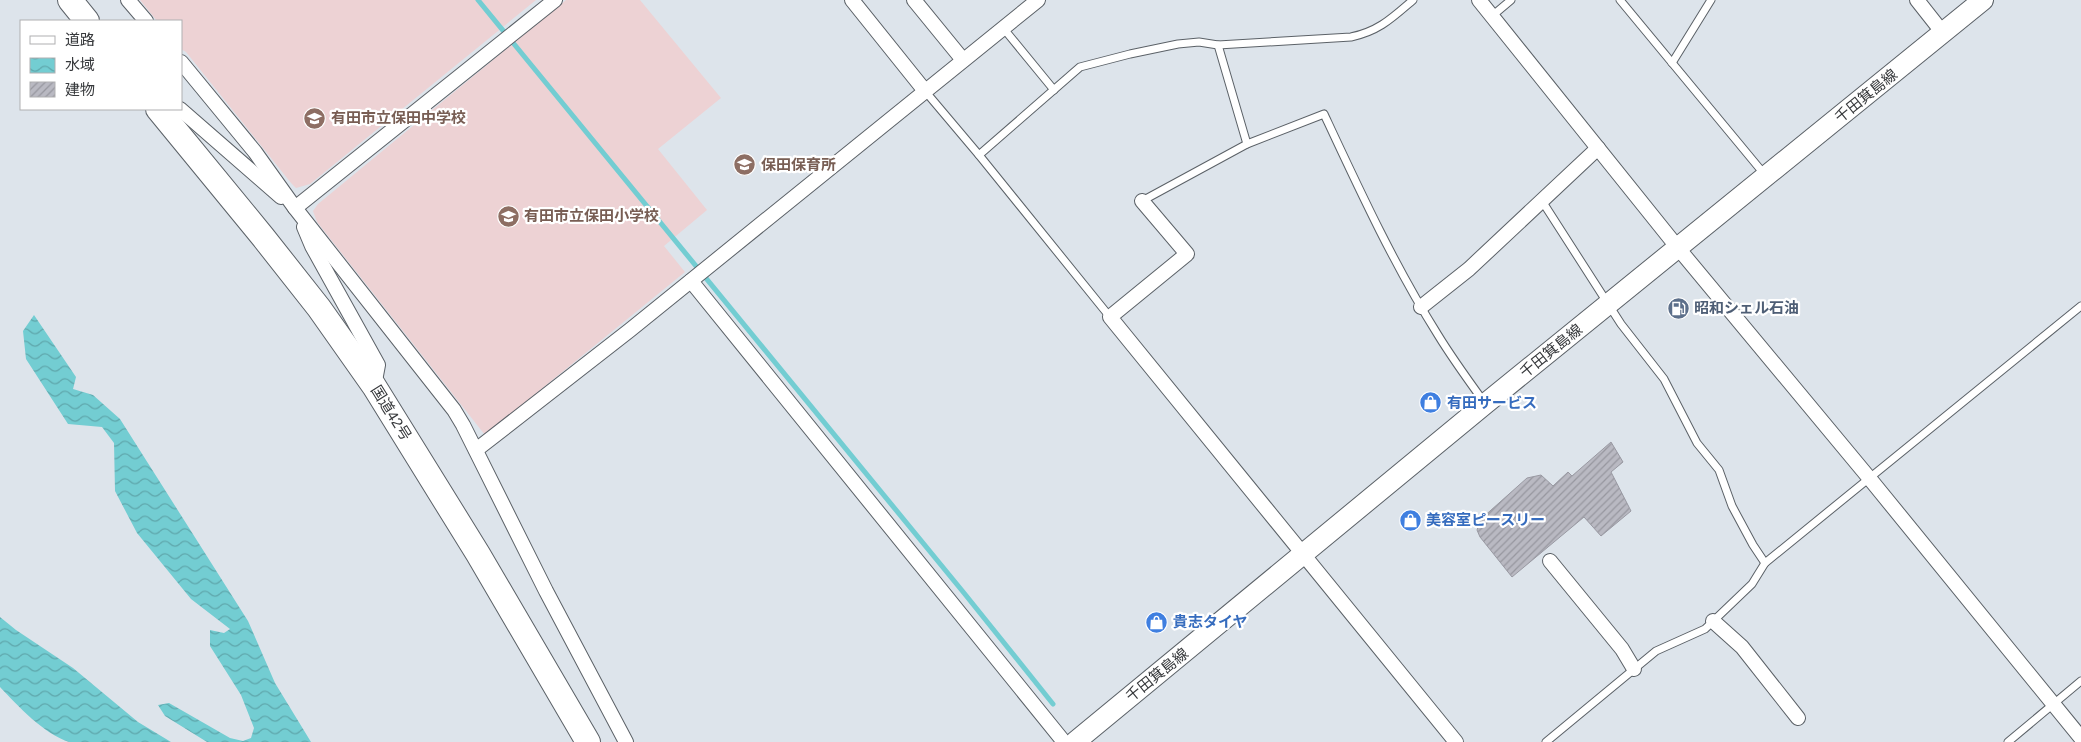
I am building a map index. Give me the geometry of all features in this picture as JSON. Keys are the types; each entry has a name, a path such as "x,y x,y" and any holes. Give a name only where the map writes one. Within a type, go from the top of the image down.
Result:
{"highway":[{"path":"70,0 86,20"},
{"name":"国道42号","path":"159,110 319,308 374,386 478,554 588,742"}],"main road":[{"name":"千田箕島線","path":"1075,742 1485,404 1983,0"}],"street":[{"path":"128,0 145,20"},
{"path":"295,208 556,0"},
{"path":"852,0 925,92"},
{"path":"914,0 963,60"},
{"path":"1479,0 1678,248 1870,479 2081,738"},
{"path":"1917,0 1943,32"},
{"path":"476,450 1004,29 1035,1"},
{"path":"182,63 255,152 295,208 454,410 546,591 626,742"},
{"path":"181,110 295,208 312,246 378,365 374,386"},
{"path":"1421,307 1468,269 1598,148"},
{"path":"1142,201 1187,254 1110,317 1305,554 1456,742"},
{"path":"691,280 1064,742"},
{"path":"1550,561 1622,650 1634,669"},
{"path":"1713,621 1748,653 1798,718"}],"lane":[{"path":"980,154 1071,74 1088,64 1178,44 1199,42 1218,45 1351,37 1385,25 1413,0"},
{"path":"1492,16 1511,0"},
{"path":"1620,0 1766,176"},
{"path":"1672,63 1712,0"},
{"path":"1004,29 1054,90"},
{"path":"1218,45 1247,144"},
{"path":"925,92 980,154 1110,317"},
{"path":"1142,201 1247,144 1324,114 1376,223 1421,307 1457,365 1485,404"},
{"path":"1541,200 1622,324 1664,379 1697,443 1719,470 1732,506 1765,563"},
{"path":"1546,742 1656,651 1705,629 1752,584 1765,563 2081,306"},
{"path":"2008,742 2081,681"}],"shaded area":[{"name":"有田市立保田中学校","path":"140,0 536,0 310,184 296,188 186,52 182,50 182,20 156,20"},
{"name":"有田市立保田小学校","path":"566,0 640,0 721,98 658,149 707,210 664,246 685,272 485,435 317,222 313,211 318,204"}],"water":[{"path":"34,315 76,377 73,389 93,395 120,419 248,621 275,683 311,742 207,742 165,716 158,705 169,703 230,738 243,741 251,738 254,728 241,695 210,646 210,630 224,633 230,629 191,599 137,533 115,491 114,443 102,427 68,424 26,359 23,331"},
{"path":"0,617 73,668 138,722 171,742 69,742 50,733 23,711 0,687"}],"building":[{"path":"1611,442 1623,462 1611,472 1631,511 1601,536 1584,517 1512,577 1480,537 1477,530 1481,519 1527,478 1541,475 1553,486 1568,472 1572,476"}],"waterway":[{"path":"478,0 1053,704"}],"place":[{"name":"有田市立保田中学校","path":"315,118"},
{"name":"保田保育所","path":"745,165"},
{"name":"有田市立保田小学校","path":"508,216"},
{"name":"昭和シェル石油","path":"1678,308"},
{"name":"有田サービス","path":"1431,403"},
{"name":"美容室ピースリー","path":"1410,520"},
{"name":"貴志タイヤ","path":"1157,622"}]}
